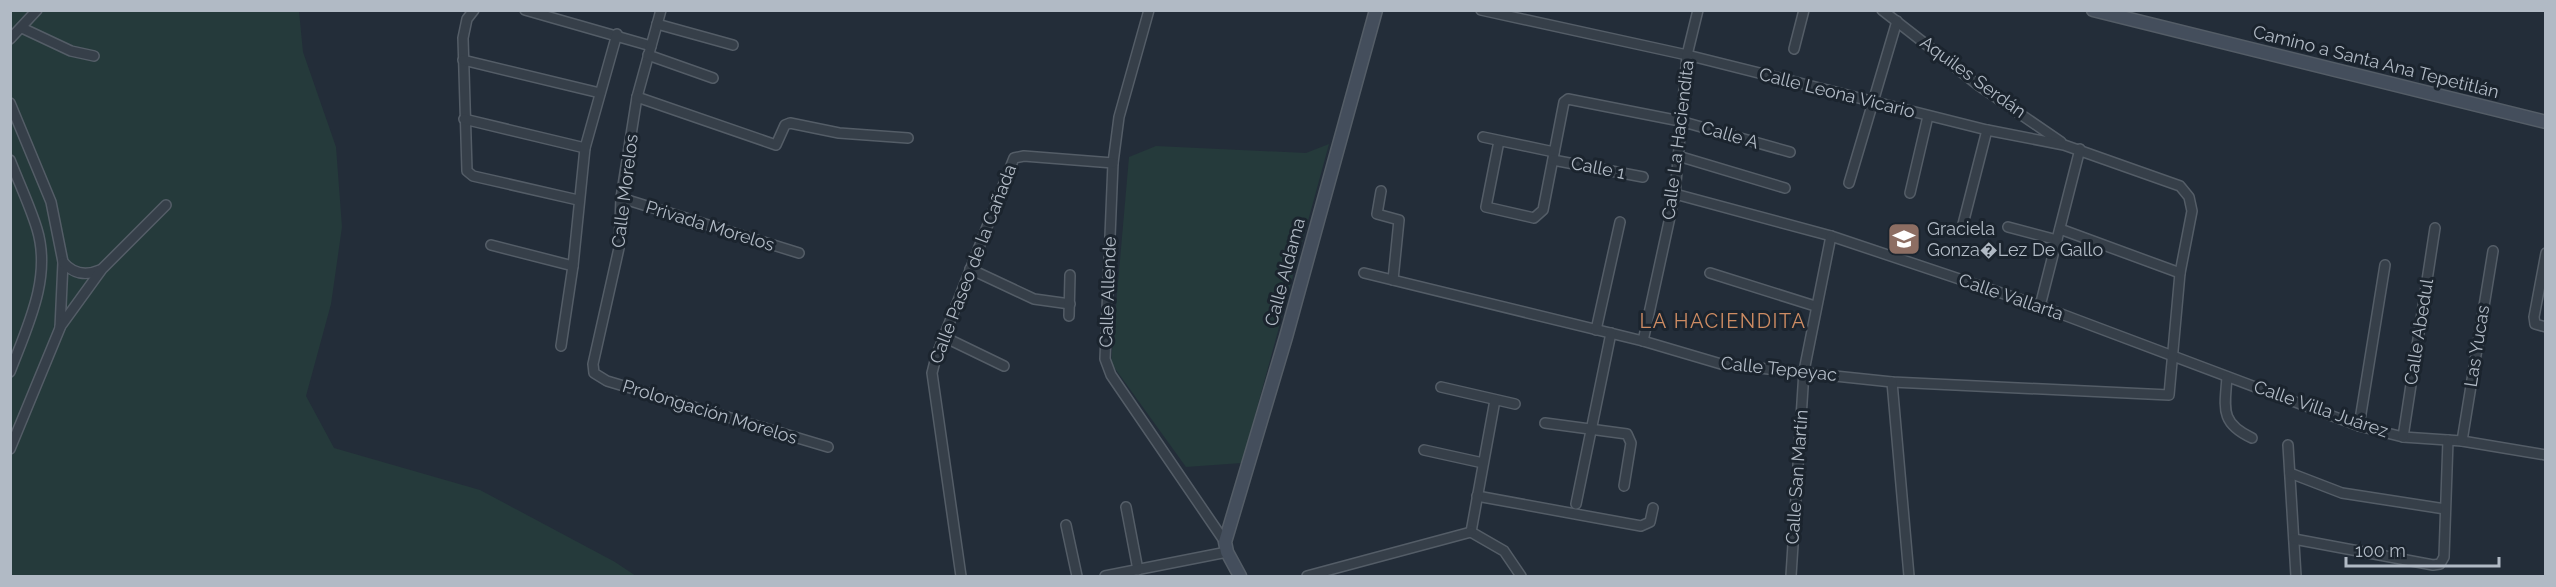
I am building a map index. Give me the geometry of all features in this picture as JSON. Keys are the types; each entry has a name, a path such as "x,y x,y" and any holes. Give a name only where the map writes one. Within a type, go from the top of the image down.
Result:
{"street":[{"path":"10,39 37,10"},
{"path":"474,10 464,27 465,164 469,174 578,200"},
{"path":"525,10 616,34 713,78"},
{"name":"Calle Morelos","path":"594,373 593,364 619,248 621,198 637,97 661,10"},
{"name":"Calle Allende","path":"1149,10 1119,117 1113,164 1107,366 1226,547"},
{"name":"Calle Aldama","path":"1226,547 1376,10"},
{"name":"Calle Leona Vicario","path":"1481,10 1687,55 1871,103 2080,149 2180,186 2187,192 2192,211 2180,273"},
{"name":"Calle La Haciendita","path":"1643,341 1675,194 1687,55 1698,10"},
{"path":"1794,49 1804,10"},
{"name":"Aquiles Serdán","path":"1882,10 1978,85 2064,145"},
{"name":"Camino a Santa Ana Tepetitlán","path":"2093,10 2546,122"},
{"path":"1849,183 1897,21"},
{"path":"657,24 733,45"},
{"path":"22,28 70,51 94,56"},
{"path":"561,346 573,266 585,148 616,34"},
{"path":"463,60 600,93"},
{"path":"637,97 776,145 785,125 790,123 839,133 908,138"},
{"name":"Calle A","path":"1553,156 1565,100 1570,98 1680,121 1790,153"},
{"path":"10,103 51,202 63,262 60,328"},
{"path":"1910,193 1928,116"},
{"path":"464,119 585,148"},
{"path":"1963,224 1988,130"},
{"name":"Calle 1","path":"1483,137 1643,177"},
{"path":"1499,141 1486,207 1530,218 1538,217 1543,210 1553,156"},
{"path":"2040,306 2080,149"},
{"name":"Calle Paseo de la Cañada","path":"961,576 932,373 944,337 1014,158 1024,156 1113,164"},
{"path":"1678,156 1785,188"},
{"path":"10,160 37,230 41,258 36,306 10,372"},
{"path":"1381,191 1377,214 1399,220 1393,280"},
{"name":"Calle Vallarta","path":"1675,194 1831,236 2040,306 2172,355"},
{"name":"Privada Morelos","path":"621,198 799,253"},
{"path":"10,448 60,328 102,269 166,205"},
{"path":"1596,330 1620,222"},
{"path":"2008,227 2057,240"},
{"name":"Calle Abedul","path":"2403,437 2435,228"},
{"path":"2060,229 2180,273 2172,355"},
{"name":"Calle San Martín","path":"1791,576 1804,371 1815,306 1831,236"},
{"path":"491,245 573,266"},
{"name":"Las Yucas","path":"2462,441 2493,251"},
{"path":"2546,253 2534,317 2535,324 2546,327"},
{"path":"63,262 71,270 81,273 92,273 102,269"},
{"path":"2358,426 2385,265"},
{"path":"970,269 1034,300 1070,304"},
{"name":"Calle Tepeyac","path":"1364,273 1643,341 1721,364 1892,382 2169,395 2172,355"},
{"path":"1710,273 1815,306"},
{"path":"1069,316 1070,275"},
{"path":"1576,504 1611,333"},
{"path":"944,337 1004,366"},
{"name":"Calle Villa Juárez","path":"2172,355 2358,426 2403,437 2462,441 2546,455"},
{"name":"Prolongación Morelos","path":"594,373 607,381 828,447"},
{"path":"2227,377 2226,416 2235,428 2252,438"},
{"path":"1892,382 1909,576"},
{"path":"1441,387 1515,404"},
{"path":"1471,532 1495,400"},
{"path":"1545,423 1629,436 1631,443 1624,486"},
{"path":"2294,539 2437,565 2444,557 2448,440"},
{"path":"2288,445 2296,576"},
{"path":"1424,450 1483,463"},
{"path":"2290,473 2342,493 2445,509"},
{"path":"1477,496 1641,526 1650,522 1653,508"},
{"path":"1126,507 1138,570"},
{"path":"1066,525 1077,576"},
{"path":"1306,576 1471,532 1508,554 1521,576"},
{"path":"1105,576 1138,570 1226,547 1239,576"}],"green space":[{"path":"10,11 299,11 303,52 336,147 342,227 331,304 306,396 334,448 480,490 615,562 636,576 11,576"},
{"path":"1329,144 1242,463 1186,467 1111,363 1129,157 1156,146 1306,153"}],"place":[{"name":"Graciela Gonza�Lez De Gallo","path":"1904,239"}],"district":[{"name":"LA HACIENDITA","path":"1723,321"}]}
